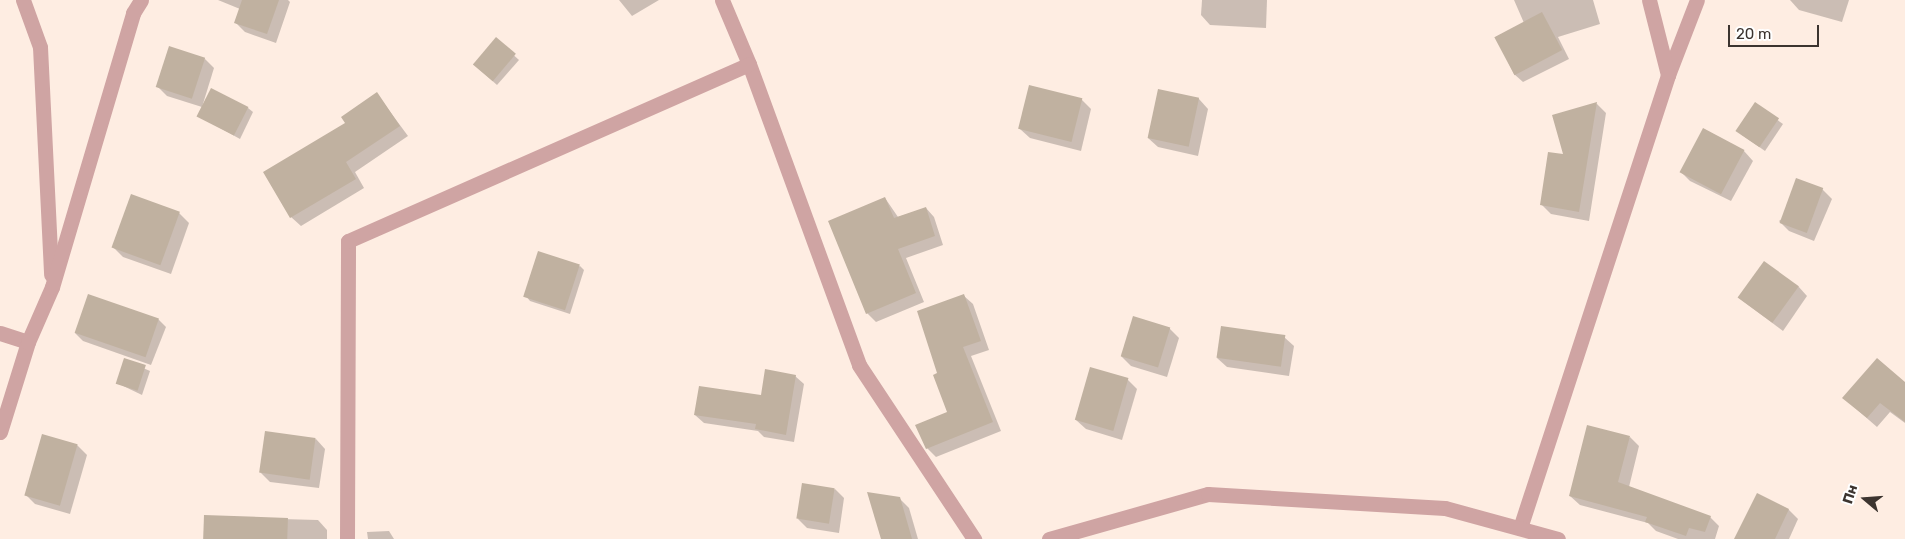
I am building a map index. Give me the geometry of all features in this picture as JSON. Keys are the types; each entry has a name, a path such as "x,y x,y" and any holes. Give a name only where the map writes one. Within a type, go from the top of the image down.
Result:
{"street":[{"path":"23,0 40,47 52,287"},
{"path":"0,432 28,342 52,287 133,13 141,0"},
{"path":"722,0 749,64 859,365 974,539"},
{"path":"1649,0 1668,75"},
{"path":"1520,528 1668,75 1697,0"},
{"path":"347,539 348,241 749,64"},
{"path":"0,333 28,342"},
{"path":"1049,539 1208,494 1445,508 1558,539"}],"building":[{"path":"242,0 279,0 267,34 234,23"},
{"path":"1542,12 1562,50 1515,75 1494,37"},
{"path":"496,37 516,54 493,81 473,65"},
{"path":"169,46 205,58 192,99 156,87"},
{"path":"1029,85 1082,98 1071,142 1018,129"},
{"path":"211,88 248,107 234,136 196,117"},
{"path":"1158,89 1199,98 1189,147 1148,138"},
{"path":"377,92 400,126 346,162 356,179 290,218 263,172 345,123 341,117"},
{"path":"1597,102 1579,212 1540,205 1548,152 1563,154 1552,115"},
{"path":"1755,102 1779,118 1759,147 1735,131"},
{"path":"1703,128 1744,150 1721,194 1680,172"},
{"path":"1796,178 1823,188 1807,233 1780,223"},
{"path":"131,194 180,212 160,265 112,248"},
{"path":"885,197 894,218 926,207 935,236 898,249 916,293 866,314 828,221"},
{"path":"538,251 580,265 565,310 523,297"},
{"path":"1764,261 1799,286 1772,323 1738,297"},
{"path":"88,294 159,318 146,357 75,333"},
{"path":"964,294 981,341 963,347 993,422 926,449 915,425 947,412 933,375 937,373 917,311"},
{"path":"1133,316 1170,327 1158,368 1121,356"},
{"path":"1221,326 1285,335 1281,367 1217,358"},
{"path":"124,358 146,365 138,391 116,384"},
{"path":"1877,358 1905,382 1905,422 1880,403 1867,418 1842,398"},
{"path":"1090,367 1128,378 1113,431 1075,420"},
{"path":"765,369 796,375 786,435 755,429 756,424 694,415 699,386 761,395"},
{"path":"1587,425 1630,436 1618,482 1711,516 1705,532 1689,528 1686,536 1645,522 1647,517 1569,496"},
{"path":"265,431 316,438 310,480 259,473"},
{"path":"42,434 78,444 60,506 24,496"},
{"path":"802,483 835,488 829,524 796,519"},
{"path":"867,492 900,497 912,539 881,539"},
{"path":"1757,493 1789,509 1775,539 1734,539"},
{"path":"204,515 288,518 287,539 203,539"}]}
